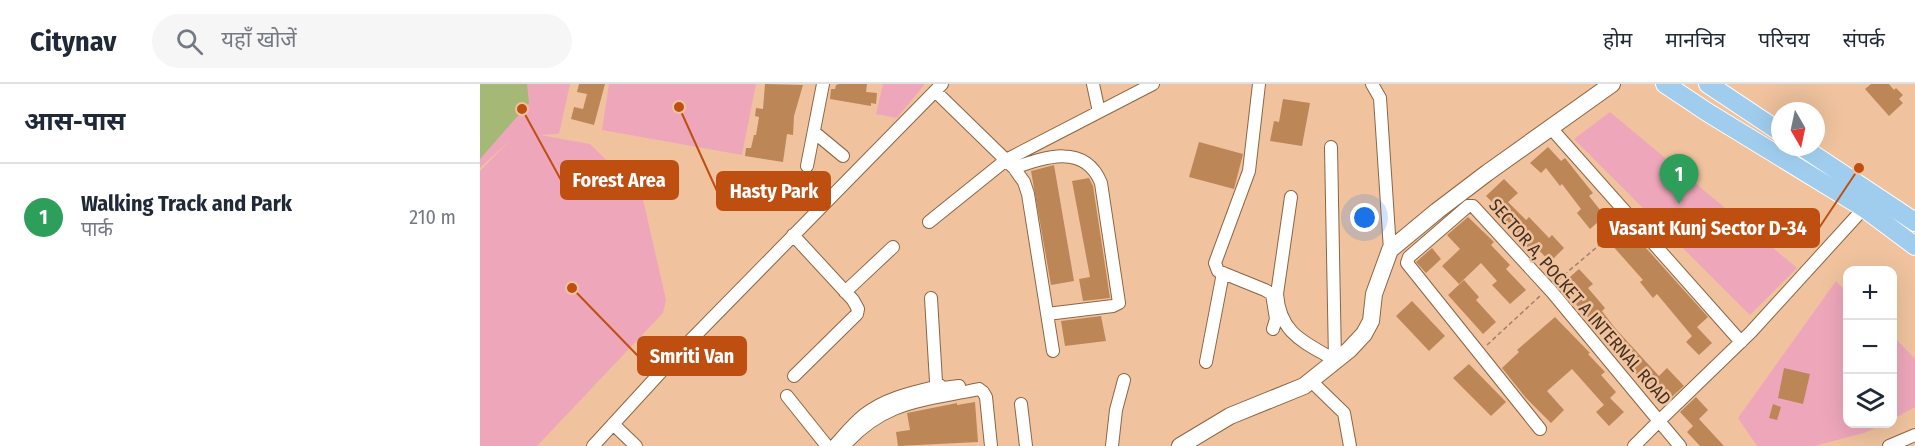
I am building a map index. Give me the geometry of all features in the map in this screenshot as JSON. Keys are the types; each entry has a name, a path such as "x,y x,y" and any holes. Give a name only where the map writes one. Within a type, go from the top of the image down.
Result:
{"main road":[{"path":"1665,84 1864,208 1915,246"},
{"path":"1717,86 1771,125"},
{"path":"1816,156 1915,222"}],"street":[{"path":"807,166 823,84"},
{"path":"1093,84 1099,112"},
{"path":"929,222 1010,164 1099,112 1153,84"},
{"path":"1259,84 1249,171 1215,263 1218,271 1272,294 1276,319 1273,329"},
{"path":"1180,446 1198,440 1244,410 1280,397 1311,381 1357,343 1368,327 1371,321 1374,294 1390,250 1380,98 1372,84"},
{"path":"1390,250 1437,211 1609,85"},
{"path":"1707,112 1717,86"},
{"path":"593,446 690,341 938,88 1010,164 1024,182 1028,194 1053,351"},
{"path":"1550,127 1741,342"},
{"path":"814,132 843,156"},
{"path":"1331,147 1335,360"},
{"path":"1010,164 1065,155 1085,163 1098,175 1101,183 1119,303 1113,306 1047,314"},
{"path":"1291,197 1277,294 1278,306 1289,331 1335,360"},
{"name":"SECTOR A, POCKET A INTERNAL ROAD","path":"1536,425 1478,354 1407,260 1471,205 1552,292 1659,421 1790,292 1864,208"},
{"path":"793,235 858,309 857,314 794,376"},
{"path":"845,292 893,247"},
{"path":"1206,362 1223,273"},
{"path":"931,298 936,382 939,386"},
{"path":"1112,446 1116,410 1124,380"},
{"path":"1311,381 1344,413 1350,446"},
{"path":"834,446 865,414 883,403 899,396 939,386 950,388 975,384"},
{"path":"844,446 868,422 897,406 979,389 986,397 992,446"},
{"path":"787,396 827,446"},
{"path":"1021,404 1026,446"},
{"path":"1634,446 1659,421 1680,446"},
{"path":"613,424 636,446"},
{"path":"1889,446 1915,435"}],"shaded area":[{"path":"480,84 570,84 559,134 540,135 590,144 642,195 666,300 663,313 537,446 480,446 480,171 510,140 480,168"},
{"path":"480,84 527,84 529,103 480,159"},
{"path":"609,84 756,84 742,155 602,130"},
{"path":"883,84 925,84 897,118 876,114"},
{"path":"1610,112 1797,268 1750,315 1574,139"},
{"path":"1836,281 1843,288 1843,428 1875,428 1814,446 1757,446 1738,418"},
{"path":"1897,340 1915,359 1915,407 1897,417"}],"building":[{"path":"579,84 605,84 594,125 571,119 574,107 583,109 587,94 577,92"},
{"path":"765,84 803,85 794,116 793,135 787,134 783,162 745,156 746,148 751,148 754,135 756,135 759,117 755,116 756,108 763,109"},
{"path":"839,84 867,84 866,92 877,93 876,104 871,103 871,106 830,99 831,89 835,89"},
{"path":"1871,84 1889,84 1894,90 1896,88 1903,95 1899,99 1903,103 1889,116 1865,89"},
{"path":"1283,99 1310,103 1302,146 1270,141 1274,121 1279,122"},
{"path":"1199,142 1243,154 1234,189 1189,177"},
{"path":"1548,147 1561,161 1565,158 1593,193 1589,196 1605,216 1590,229 1577,213 1581,209 1562,184 1560,186 1546,168 1541,173 1530,163"},
{"path":"1054,165 1074,281 1051,285 1031,171"},
{"path":"1089,178 1093,186 1110,298 1083,301 1079,279 1090,277 1072,181"},
{"path":"1504,179 1518,193 1508,202 1526,220 1529,217 1549,238 1552,235 1564,248 1550,262 1536,247 1531,251 1498,216 1502,212 1486,196"},
{"path":"1468,217 1494,242 1491,245 1510,265 1506,269 1526,290 1510,304 1492,285 1497,281 1481,263 1459,284 1442,266 1460,249 1447,235"},
{"path":"1628,228 1708,317 1697,327 1712,343 1699,355 1686,342 1692,336 1657,294 1653,298 1640,282 1643,280 1611,244"},
{"path":"1432,248 1441,259 1426,273 1416,262"},
{"path":"1579,269 1593,284 1588,288 1605,308 1602,311 1615,328 1659,376 1667,368 1684,386 1667,401 1644,376 1641,379 1593,327 1595,325 1574,302 1578,299 1563,283"},
{"path":"1464,280 1479,297 1476,300 1496,322 1483,334 1448,295"},
{"path":"1412,301 1445,336 1429,351 1396,316"},
{"path":"1101,316 1106,341 1065,346 1061,321"},
{"path":"1555,317 1590,353 1588,354 1605,372 1601,375 1616,392 1610,398 1624,412 1609,426 1596,412 1604,405 1572,369 1547,391 1564,410 1551,423 1526,398 1502,368 1519,352 1517,350"},
{"path":"1469,364 1506,402 1491,416 1453,378"},
{"path":"1784,368 1810,374 1803,404 1778,398"},
{"path":"1696,397 1708,410 1699,419 1724,446 1700,446 1687,432 1693,426 1680,412"},
{"path":"975,402 978,442 898,446 896,432 910,430 907,413 957,403 957,405"},
{"path":"1773,404 1781,407 1777,420 1769,418"}],"place":[{"name":"Hasty Park","path":"679,107"},
{"name":"Forest Area","path":"522,109"},
{"name":"Vasant Kunj Sector D-34","path":"1859,168"},
{"name":"Walking Track and Park","path":"1679,204"},
{"name":"Smriti Van","path":"572,288"}]}
